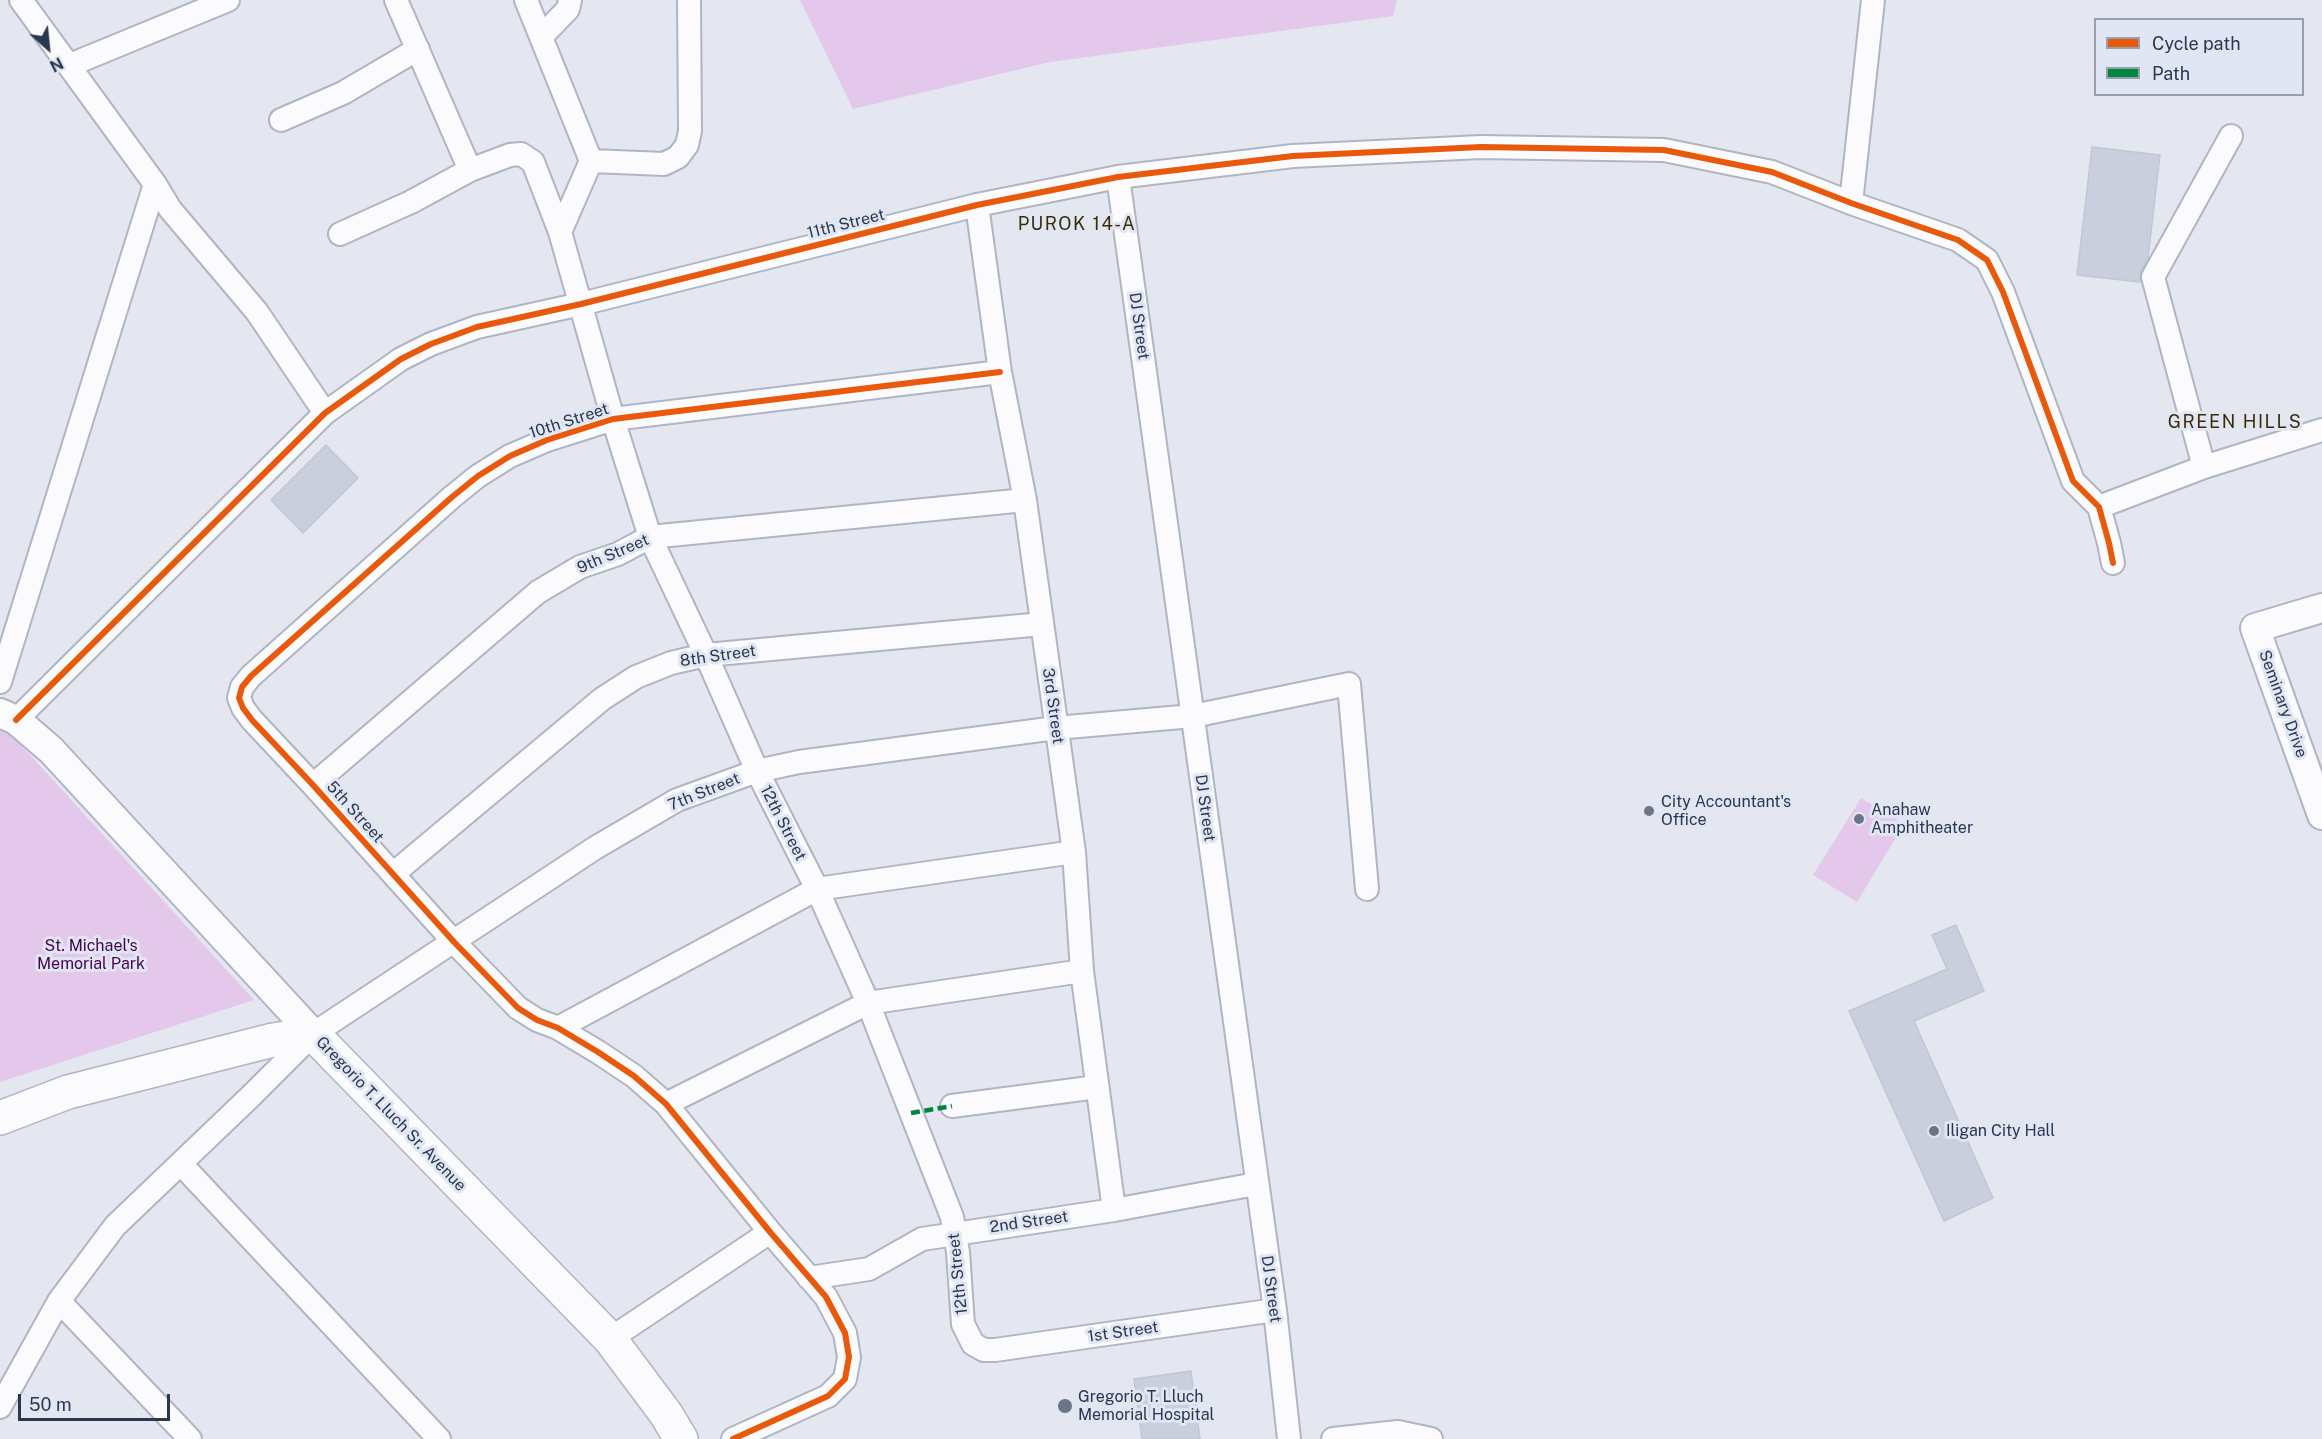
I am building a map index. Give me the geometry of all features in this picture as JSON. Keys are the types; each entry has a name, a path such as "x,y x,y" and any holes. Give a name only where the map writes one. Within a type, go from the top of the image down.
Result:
{"main road":[{"name":"Gregorio T. Lluch Sr. Avenue","path":"0,1118 68,1092 273,1040 313,1034 610,1339 666,1414 681,1439"}],"street":[{"path":"21,0 155,184 170,209 256,312 325,413"},
{"path":"70,65 228,0"},
{"path":"340,234 411,202 470,170 396,0"},
{"path":"526,0 591,161 560,232"},
{"path":"542,36 568,9 570,0"},
{"path":"591,161 664,164 678,157 687,145 690,131 689,0"},
{"path":"1851,203 1873,0"},
{"path":"281,120 343,93 418,49"},
{"path":"2204,467 2153,277 2231,136"},
{"name":"11th Street","path":"8,716 325,413 401,359 430,344 477,327 581,304 977,205 1119,177 1293,156 1481,147 1664,150 1772,172 1851,203 1958,240 1987,260 2003,292 2073,481 2098,507"},
{"name":"12th Street","path":"470,170 510,155 521,154 533,162 560,232 613,419 650,537 706,655 757,771 817,889 868,1003 951,1217 955,1233 963,1324 973,1344"},
{"name":"DJ Street","path":"1119,177 1275,1310 1289,1439"},
{"path":"0,682 155,184"},
{"name":"3rd Street","path":"977,205 1000,372 1025,500 1074,852 1082,971 1114,1210"},
{"name":"10th Street","path":"239,698 242,687 251,676 478,476 510,456 547,440 613,419 1000,372"},
{"path":"2112,563 2109,543 2098,507 2204,467 2322,430"},
{"name":"9th Street","path":"313,785 538,592 580,567 618,554 650,537 1025,500"},
{"name":"Seminary Drive","path":"2322,608 2255,628 2322,815"},
{"name":"8th Street","path":"393,874 602,699 636,677 671,663 706,655 1042,624"},
{"name":"7th Street","path":"0,1407 59,1301 115,1226 313,1034 595,848 677,800 757,771 799,762 1056,728 1193,716 1349,684 1367,889"},
{"name":"5th Street","path":"239,698 252,720 454,942 518,1008 537,1020 558,1028 634,1076 666,1104 825,1297 845,1333 849,1357 844,1379 828,1396 733,1439"},
{"path":"8,716 51,750 313,1034"},
{"path":"558,1028 817,889 1074,852"},
{"path":"666,1104 868,1003 1082,971"},
{"path":"952,1106 1097,1087"},
{"path":"181,1164 435,1438"},
{"name":"2nd Street","path":"809,1278 868,1269 922,1239 1114,1210 1256,1184"},
{"path":"610,1339 770,1232"},
{"path":"59,1301 190,1439"},
{"name":"1st Street","path":"973,1344 984,1350 995,1350 1275,1310"},
{"path":"1333,1439 1398,1432 1431,1439"}],"green space":[{"path":"800,0 1397,0 1393,16 1050,62 853,109"},
{"name":"St. Michael's Memorial Park","path":"0,722 254,1000 0,1082"},
{"path":"1861,798 1904,824 1857,902 1813,875"}],"building":[{"path":"2092,147 2160,155 2148,258 2141,271 2140,282 2077,275"},
{"path":"326,445 358,478 303,533 271,500"},
{"path":"1956,925 1984,991 1914,1021 1993,1198 1944,1221 1849,1011 1947,969 1932,935"},
{"path":"1191,1371 1200,1439 1142,1439 1134,1379"}],"marked path":[{"path":"911,1113 952,1106"}],"cycle path":[{"path":"16,720 325,413 401,359 431,344 477,327 581,304 977,205 1118,177 1293,156 1481,147 1664,150 1772,172 1851,203 1958,240 1987,260 2003,292 2073,481 2099,507 2113,563"},
{"path":"733,1439 828,1396 845,1379 849,1357 845,1333 826,1297 666,1104 634,1076 598,1052 518,1008 454,942 252,720 239,698 242,687 251,676 452,497 478,476 510,456 547,440 613,419 1000,372"}],"place":[{"name":"City Accountant's Office","path":"1649,811"},
{"name":"Anahaw Amphitheater","path":"1859,819"},
{"name":"Iligan City Hall","path":"1934,1131"},
{"name":"Gregorio T. Lluch Memorial Hospital","path":"1065,1406"}],"district":[{"name":"PUROK 14-A","path":"1077,224"},
{"name":"GREEN HILLS","path":"2235,422"}]}
